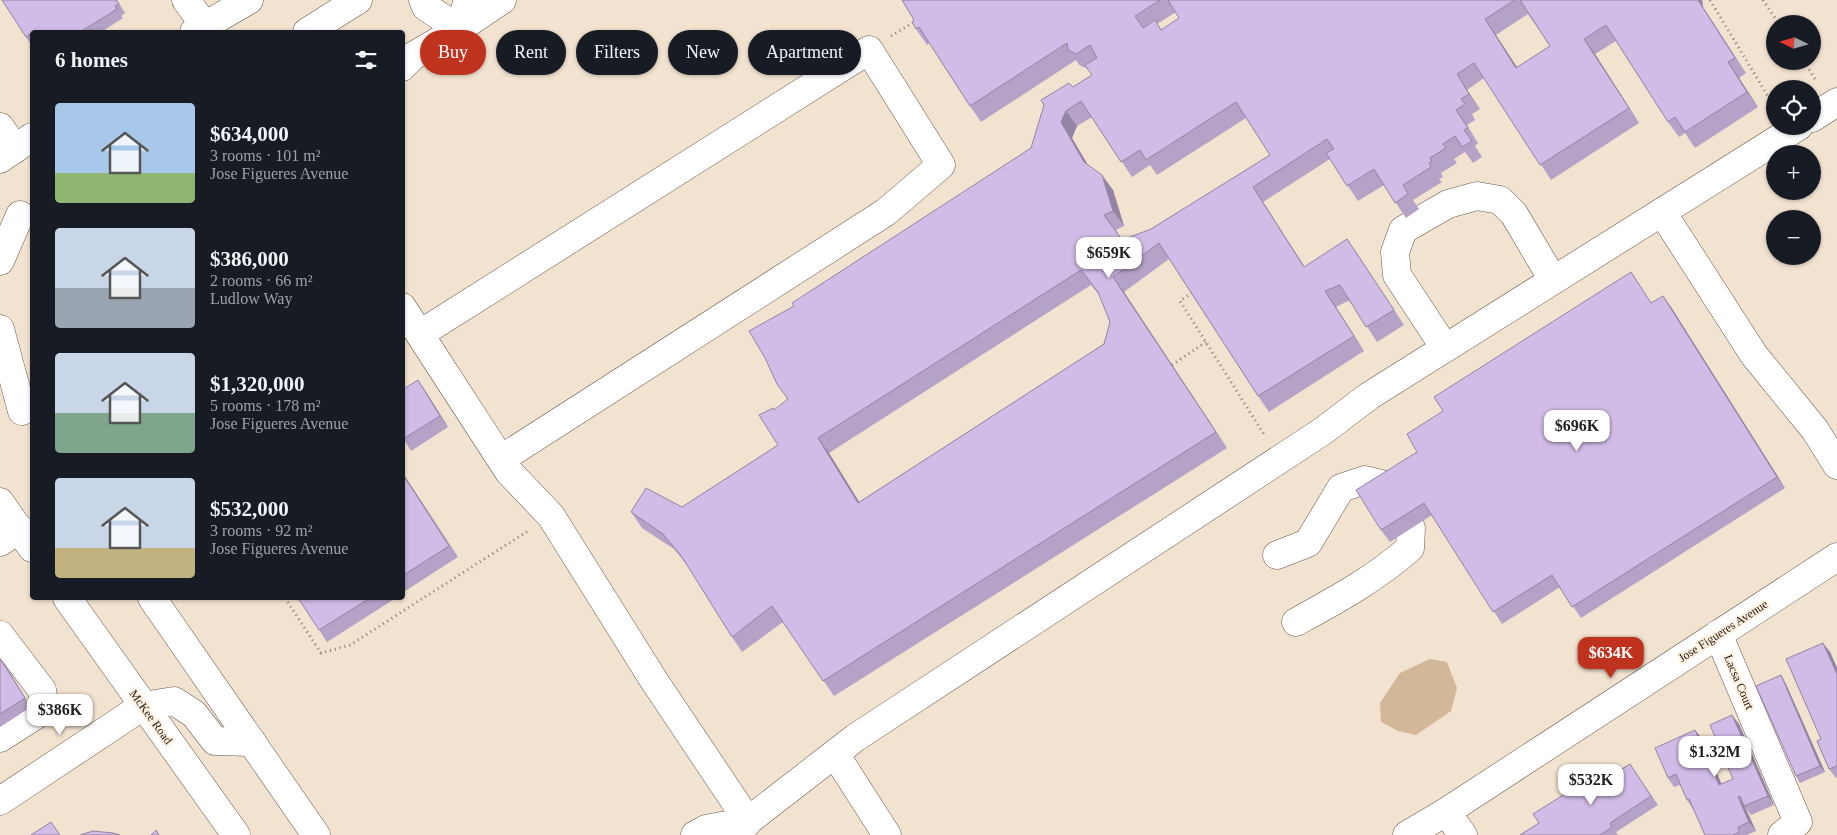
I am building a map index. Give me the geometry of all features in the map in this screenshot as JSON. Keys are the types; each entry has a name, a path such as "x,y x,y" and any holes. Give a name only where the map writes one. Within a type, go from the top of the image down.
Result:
{"main road":[{"path":"186,0 200,29 249,0"},
{"path":"310,30 358,0"},
{"path":"423,0 426,7 459,29"},
{"path":"459,29 468,0"},
{"path":"405,64 413,56 459,29 502,0"},
{"path":"420,334 869,50 941,165 886,212 501,459"},
{"path":"1821,105 1829,94"},
{"path":"0,127 16,149"},
{"path":"695,835 706,829 743,828 855,738 1323,431 1369,396 1784,135"},
{"path":"1445,348 1397,275 1395,252 1403,230 1448,204 1477,196 1500,200 1514,214 1553,280"},
{"path":"1662,212 1754,355 1815,430 1837,465"},
{"path":"0,261 17,216"},
{"path":"405,312 509,472 550,516 743,828"},
{"path":"0,329 27,419"},
{"path":"0,381 27,419"},
{"path":"1277,555 1308,543 1341,488 1365,480 1389,486 1413,533 1410,548 1394,563 1363,585 1296,622"},
{"path":"0,502 17,540"},
{"name":"Jose Figueres Avenue","path":"1406,835 1446,812 1837,557"},
{"name":"McKee Road","path":"68,600 236,835"},
{"path":"153,600 316,835"},
{"name":"Lacsa Court","path":"1718,634 1798,822 1782,835"},
{"path":"0,635 42,690 44,703 39,713 0,738"},
{"path":"0,801 143,706 174,701 194,714 215,741 252,742"},
{"path":"835,754 887,835"},
{"path":"1446,812 1463,835"}],"path":[{"path":"1710,0 1766,93"},
{"path":"1764,0 1773,15"},
{"path":"1811,70 1829,94"},
{"path":"1192,293 1180,301 1270,442"},
{"path":"1172,365 1206,342"},
{"path":"286,600 321,653 350,645 530,529"}],"shaded area":[{"path":"1430,659 1447,662 1457,688 1451,711 1416,735 1398,731 1381,722 1380,703 1400,673"}],"building":[{"path":"2,0 116,0 119,4 115,6 117,9 83,30 30,30 30,34 26,37"},
{"path":"902,0 1160,0 1135,16 1143,28 1155,20 1161,30 1179,18 1168,0 1515,0 1485,19 1516,68 1550,46 1520,0 1698,0 1735,58 1728,62 1747,92 1685,132 1675,117 1668,122 1606,25 1584,39 1629,108 1540,165 1474,63 1457,74 1469,94 1461,99 1465,104 1456,110 1468,128 1464,130 1472,141 1462,147 1455,136 1443,144 1446,148 1430,158 1432,161 1429,163 1431,167 1403,185 1408,194 1395,203 1374,169 1347,186 1326,153 1334,149 1327,139 1253,187 1304,267 1347,239 1394,310 1366,327 1340,285 1325,291 1354,336 1258,396 1159,243 1113,277 1216,432 823,681 772,606 732,637 682,557 663,534 631,512 646,488 682,507 778,445 759,415 773,408 774,410 788,399 777,384 765,358 749,331 794,306 792,303 1031,148 1044,105 1041,100 1069,83 1073,87 1092,75 1085,65 1097,58 1090,45 1076,54 1068,50 1067,43 970,106 919,27 916,29 912,22 914,20","holes":["1081,101 1121,162 1140,150 1146,160 1236,102 1270,155 1151,229 1122,240 1104,215 1113,211 1102,175 1084,162 1061,122 1066,111","1081,270 1098,292 1110,322 1104,344 858,503 818,438"]},
{"path":"1631,272 1651,303 1663,296 1777,477 1572,607 1552,575 1493,612 1424,503 1381,530 1356,490 1417,452 1407,434 1443,411 1434,397"},
{"path":"418,380 440,416 405,438 405,388"},
{"path":"405,478 449,546 405,574"},
{"path":"299,600 367,600 319,630"},
{"path":"1823,643 1837,674 1837,766 1829,769 1817,741 1821,739 1786,659"},
{"path":"0,661 25,698 0,714"},
{"path":"1781,675 1820,766 1796,776 1756,686"},
{"path":"1732,715 1768,796 1744,806 1740,796 1738,797 1749,822 1738,827 1739,832 1733,835 1705,835 1676,774 1668,778 1655,748 1695,730 1719,785 1733,779 1710,725"},
{"path":"1630,764 1651,796 1610,823 1612,827 1600,835 1520,835 1539,823 1533,814 1584,782 1587,786 1606,774 1609,777"},
{"path":"51,822 60,835 31,835"},
{"path":"156,830 159,835 151,835"},
{"path":"93,831 113,833 120,835 80,835"}]}
